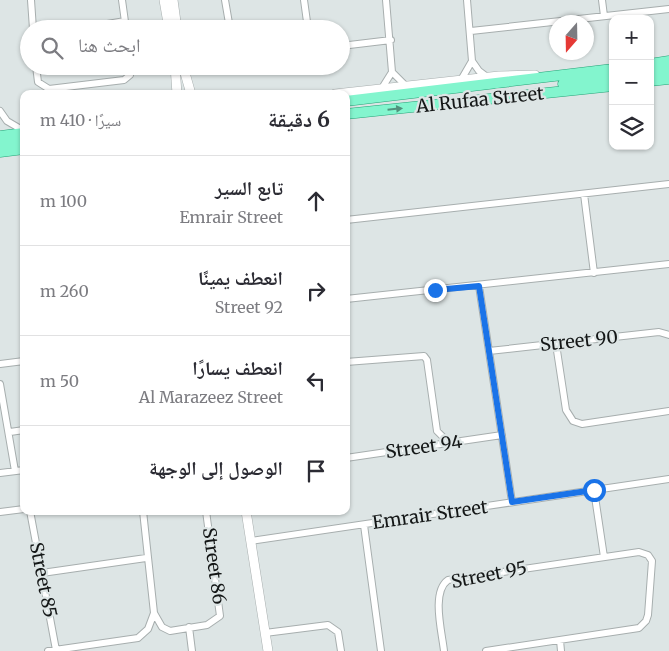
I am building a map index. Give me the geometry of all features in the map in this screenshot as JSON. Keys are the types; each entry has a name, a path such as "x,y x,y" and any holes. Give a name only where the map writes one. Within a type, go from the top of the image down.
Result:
{"main road":[{"path":"654,63 669,61"},
{"name":"Al Rufaa Street","path":"350,101 609,70"},
{"path":"654,78 669,71"},
{"path":"516,96 551,86 609,79"},
{"path":"654,79 669,79"},
{"path":"654,80 669,84"},
{"name":"Al Rufaa Street","path":"350,114 609,86"},
{"path":"0,136 20,133"},
{"path":"0,143 20,140"},
{"path":"0,152 20,150"}],"street":[{"path":"31,0 32,20"},
{"path":"122,0 125,20"},
{"path":"164,0 167,20"},
{"path":"172,0 175,20"},
{"path":"225,0 228,20"},
{"path":"304,0 307,20"},
{"path":"382,88 392,72 391,40 386,0"},
{"path":"461,80 472,62 467,0"},
{"path":"602,0 604,16"},
{"path":"471,31 669,9"},
{"path":"350,45 391,40"},
{"path":"472,62 487,77"},
{"path":"392,72 406,86"},
{"path":"37,75 38,82 49,89 124,80 130,75"},
{"path":"180,75 188,90"},
{"path":"179,90 182,75"},
{"name":"Al Rufaa Street","path":"350,92 487,77 557,76"},
{"path":"0,111 7,121 20,129"},
{"path":"350,220 669,184"},
{"path":"584,194 594,273"},
{"path":"350,299 669,264"},
{"path":"479,286 512,502"},
{"name":"Street 90","path":"489,351 659,332 669,335"},
{"path":"556,344 566,410 573,421 582,424 669,411"},
{"path":"350,362 424,356 427,360 438,431 449,443"},
{"path":"0,364 20,362"},
{"path":"0,384 16,471"},
{"path":"10,432 20,431"},
{"name":"Street 94","path":"350,457 502,435"},
{"path":"0,473 20,470"},
{"name":"Emrair Street","path":"251,542 669,479"},
{"path":"594,490 604,557"},
{"path":"0,512 20,510"},
{"name":"Street 85","path":"31,515 56,650"},
{"path":"48,651 138,638 148,629 154,613 146,558 143,515"},
{"name":"Street 86","path":"154,613 162,627 170,630 210,624 218,619 220,614 207,515"},
{"path":"247,515 268,651"},
{"path":"364,525 381,651"},
{"name":"Street 95","path":"444,651 438,596 441,586 448,580 639,552 650,558 653,567 646,622 636,629 486,651"},
{"path":"42,573 146,558"},
{"path":"265,633 328,625 338,632 341,651"},
{"path":"189,627 192,651"},
{"path":"560,640 561,651"}],"route":[{"path":"435,290 479,286 512,502 594,490"}]}
